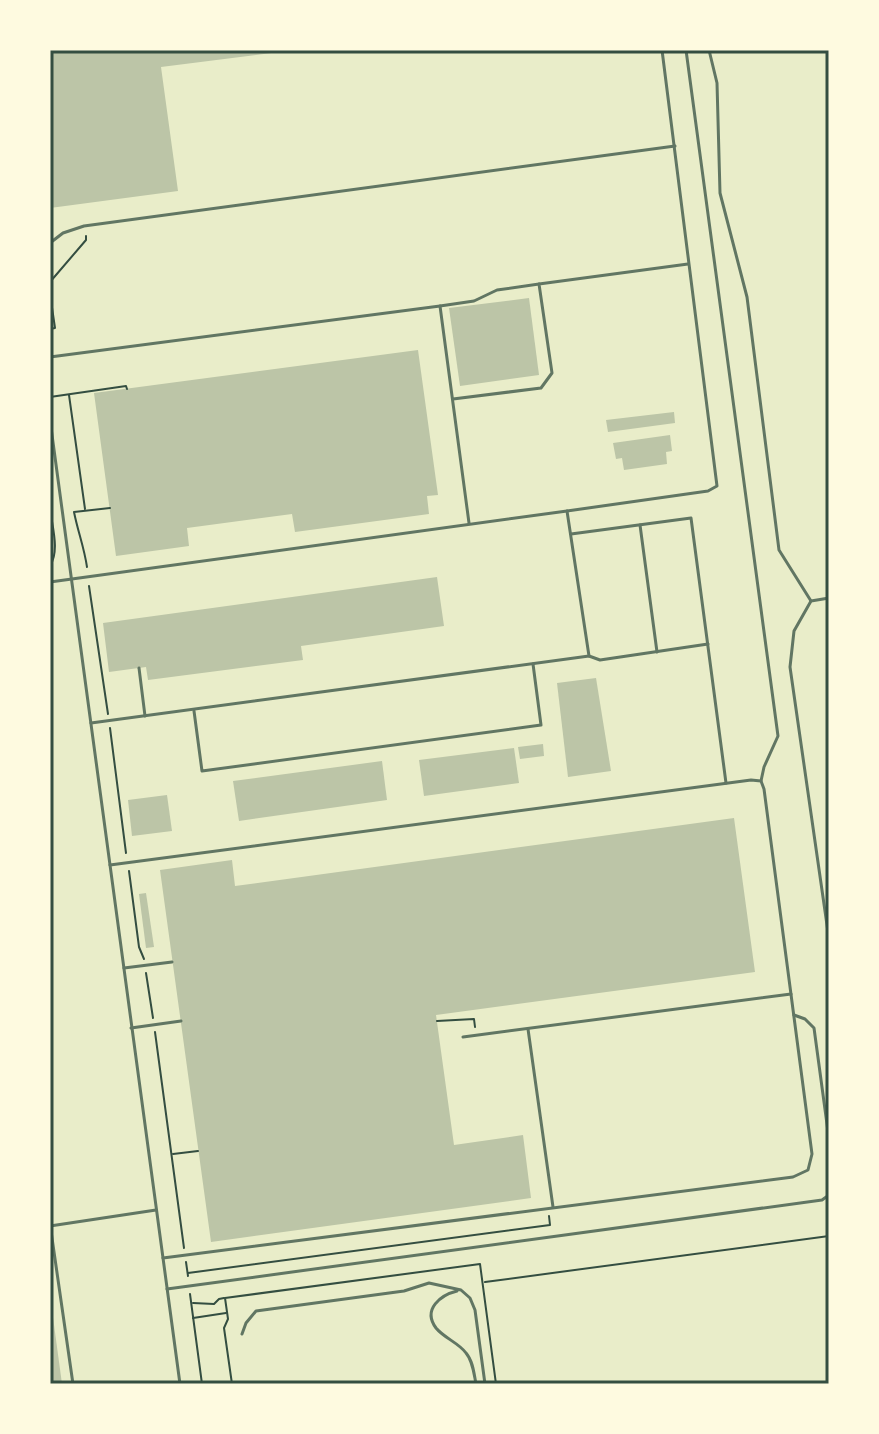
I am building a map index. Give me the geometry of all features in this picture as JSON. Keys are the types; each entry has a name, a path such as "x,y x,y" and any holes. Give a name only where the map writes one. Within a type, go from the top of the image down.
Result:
{"lane":[{"path":"50,582 708,491 717,486 662,50"},
{"path":"163,1258 793,1177 808,1170 812,1154 761,781 778,736 686,50"},
{"path":"709,50 717,83 720,193 747,297 779,550 811,601"},
{"path":"50,243 63,233 84,226 675,146"},
{"path":"50,357 440,306 474,301 497,290 690,264"},
{"path":"453,399 541,388 552,373 539,284"},
{"path":"440,306 469,525"},
{"path":"50,420 180,1384"},
{"path":"567,511 589,656"},
{"path":"571,534 691,518 727,783"},
{"path":"640,525 657,652"},
{"path":"811,601 829,598"},
{"path":"811,601 794,631 790,667 829,939"},
{"path":"91,723 589,656 600,660 708,644"},
{"path":"193,709 202,771 541,725 533,664"},
{"path":"139,668 145,716"},
{"path":"110,865 761,781"},
{"path":"124,968 172,962"},
{"path":"463,1037 791,994"},
{"path":"793,1015 805,1019 814,1028 829,1139"},
{"path":"131,1028 181,1021"},
{"path":"528,1029 551,1208"},
{"path":"167,1289 822,1200 829,1195"},
{"path":"73,1384 50,1225 156,1210"},
{"path":"242,1334 256,1311 404,1291 429,1283 461,1290 470,1298 475,1310 485,1384"},
{"path":"461,1290 444,1294 435,1302 431,1313 436,1327 466,1353 476,1384"}],"path":[{"path":"50,282 86,240 84,226"},
{"path":"50,294 55,328 50,329"},
{"path":"50,397 126,386 127,389"},
{"path":"69,395 85,511"},
{"path":"50,508 55,548 55,558 50,566"},
{"path":"110,508 74,512 78,535 84,541 202,1384"},
{"path":"437,1021 474,1019 475,1028"},
{"path":"172,1154 198,1151"},
{"path":"187,1274 550,1225 551,1208"},
{"path":"483,1282 829,1236"},
{"path":"191,1303 214,1304 225,1298"},
{"path":"193,1318 227,1313"}],"building":[{"path":"50,50 279,52 161,67 178,191 50,208"},
{"path":"529,298 539,375 460,386 449,308"},
{"path":"418,350 438,495 427,496 429,514 295,532 292,514 187,528 189,546 116,556 94,393"},
{"path":"674,412 675,423 608,432 606,420"},
{"path":"670,435 672,451 666,452 667,464 624,470 622,458 616,459 613,443"},
{"path":"437,577 444,626 301,646 303,660 148,680 146,667 109,672 103,623"},
{"path":"596,678 611,771 568,777 557,683"},
{"path":"543,744 544,756 520,759 518,747"},
{"path":"514,748 519,783 424,796 419,760"},
{"path":"382,761 387,800 239,821 233,781"},
{"path":"167,795 172,831 132,836 128,800"},
{"path":"734,818 755,972 436,1015 454,1145 523,1135 531,1198 211,1242 160,870 232,860 235,886"},
{"path":"146,893 154,947 146,948 139,894"},
{"path":"52,1310 62,1384 50,1384"}]}
